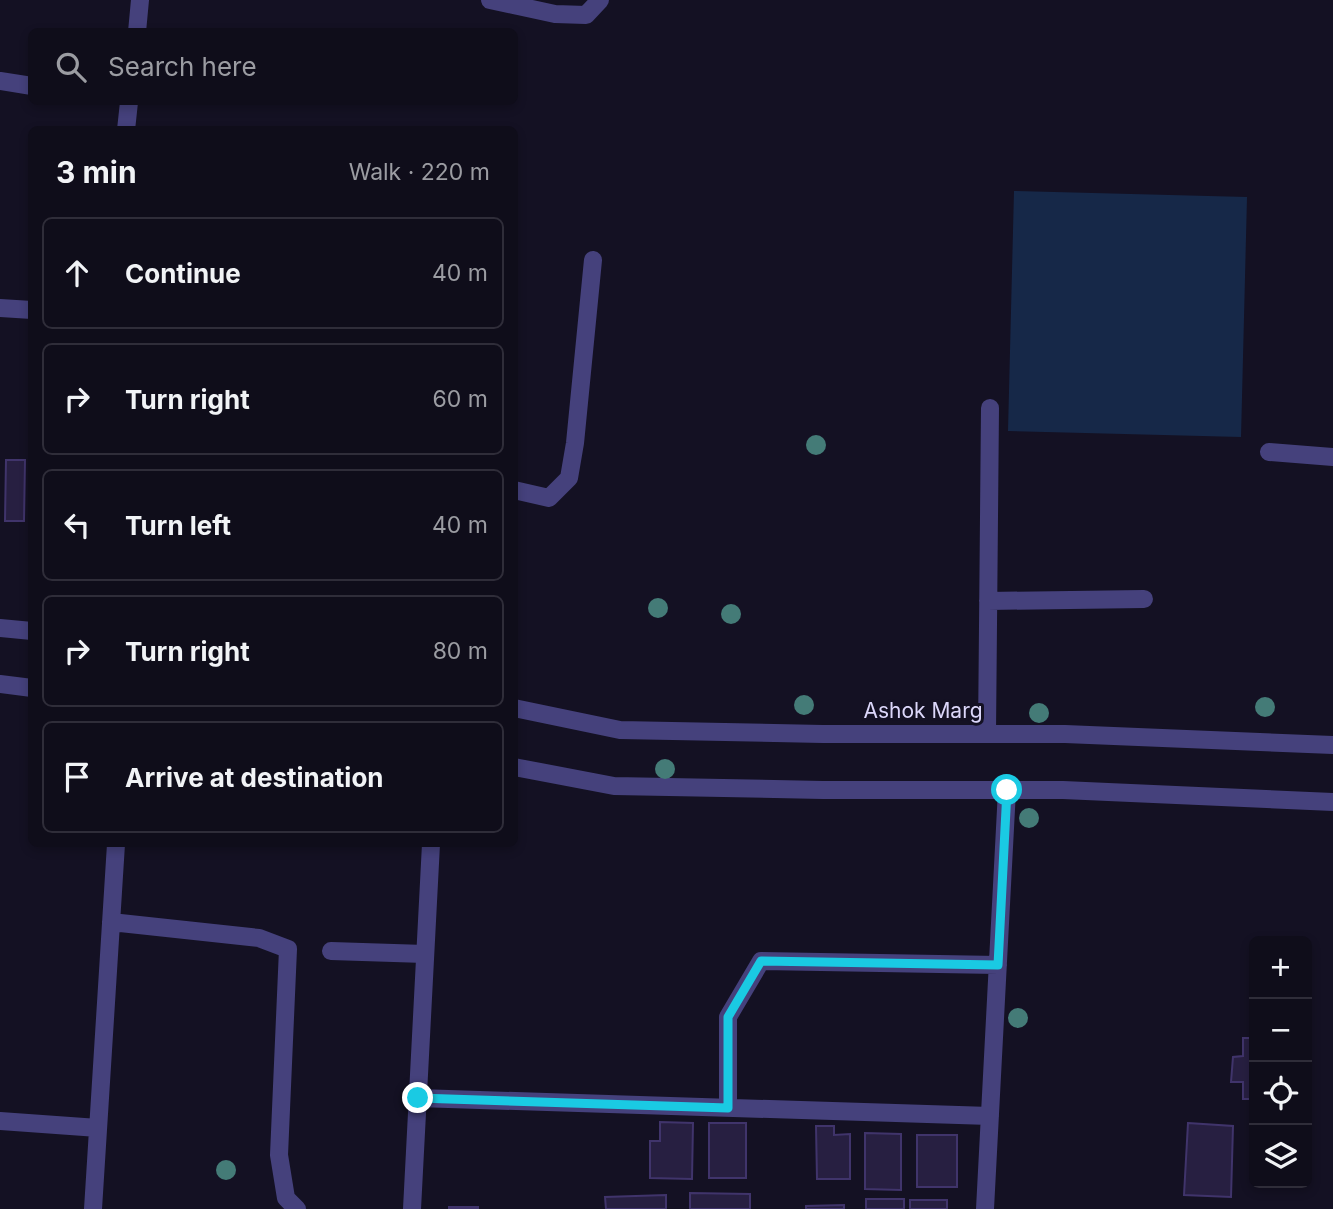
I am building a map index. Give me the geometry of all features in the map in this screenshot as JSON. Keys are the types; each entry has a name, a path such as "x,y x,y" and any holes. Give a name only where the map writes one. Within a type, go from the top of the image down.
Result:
{"street":[{"path":"136,28 140,0"},
{"path":"490,0 555,14 586,15 600,0"},
{"path":"0,81 28,85"},
{"path":"126,126 129,105"},
{"path":"518,491 550,498 569,478 575,443 593,260"},
{"path":"0,308 28,310"},
{"path":"987,734 990,408"},
{"path":"1269,452 1333,457"},
{"path":"988,601 1144,599"},
{"path":"0,628 28,631"},
{"path":"0,684 28,688"},
{"name":"Ashok Marg","path":"518,709 620,730 1065,734 1333,745"},
{"path":"518,767 614,786 822,790 1063,790 1333,802"},
{"path":"985,1209 1007,790"},
{"path":"93,1209 116,847"},
{"path":"412,1209 431,847"},
{"path":"111,922 259,938 288,949 279,1155 286,1198 297,1209"},
{"path":"331,951 425,954"},
{"path":"728,1108 728,1017 761,961 998,965"},
{"path":"418,1098 990,1116"},
{"path":"0,1121 98,1128"}],"water":[{"path":"1014,191 1247,197 1241,437 1008,431"}],"building":[{"path":"6,460 25,460 24,521 5,521"},
{"path":"1243,1038 1249,1038 1249,1099 1243,1099 1243,1082 1231,1082 1233,1057 1243,1056"},
{"path":"660,1122 693,1123 692,1179 650,1178 650,1141 660,1141"},
{"path":"709,1123 746,1123 746,1178 709,1178"},
{"path":"1188,1123 1233,1126 1231,1197 1184,1195"},
{"path":"816,1126 834,1126 834,1135 850,1134 850,1179 817,1179"},
{"path":"865,1133 901,1134 901,1190 865,1189"},
{"path":"917,1135 957,1135 957,1187 917,1187"},
{"path":"690,1193 750,1194 750,1209 690,1209"},
{"path":"666,1195 666,1209 606,1209 605,1197"},
{"path":"866,1199 904,1199 904,1209 866,1209"},
{"path":"910,1200 947,1200 947,1209 910,1209"},
{"path":"844,1205 844,1209 806,1209 806,1206"},
{"path":"478,1207 478,1209 449,1209"}],"route":[{"path":"418,1098 728,1108 728,1017 761,961 998,965 1007,790"}]}
